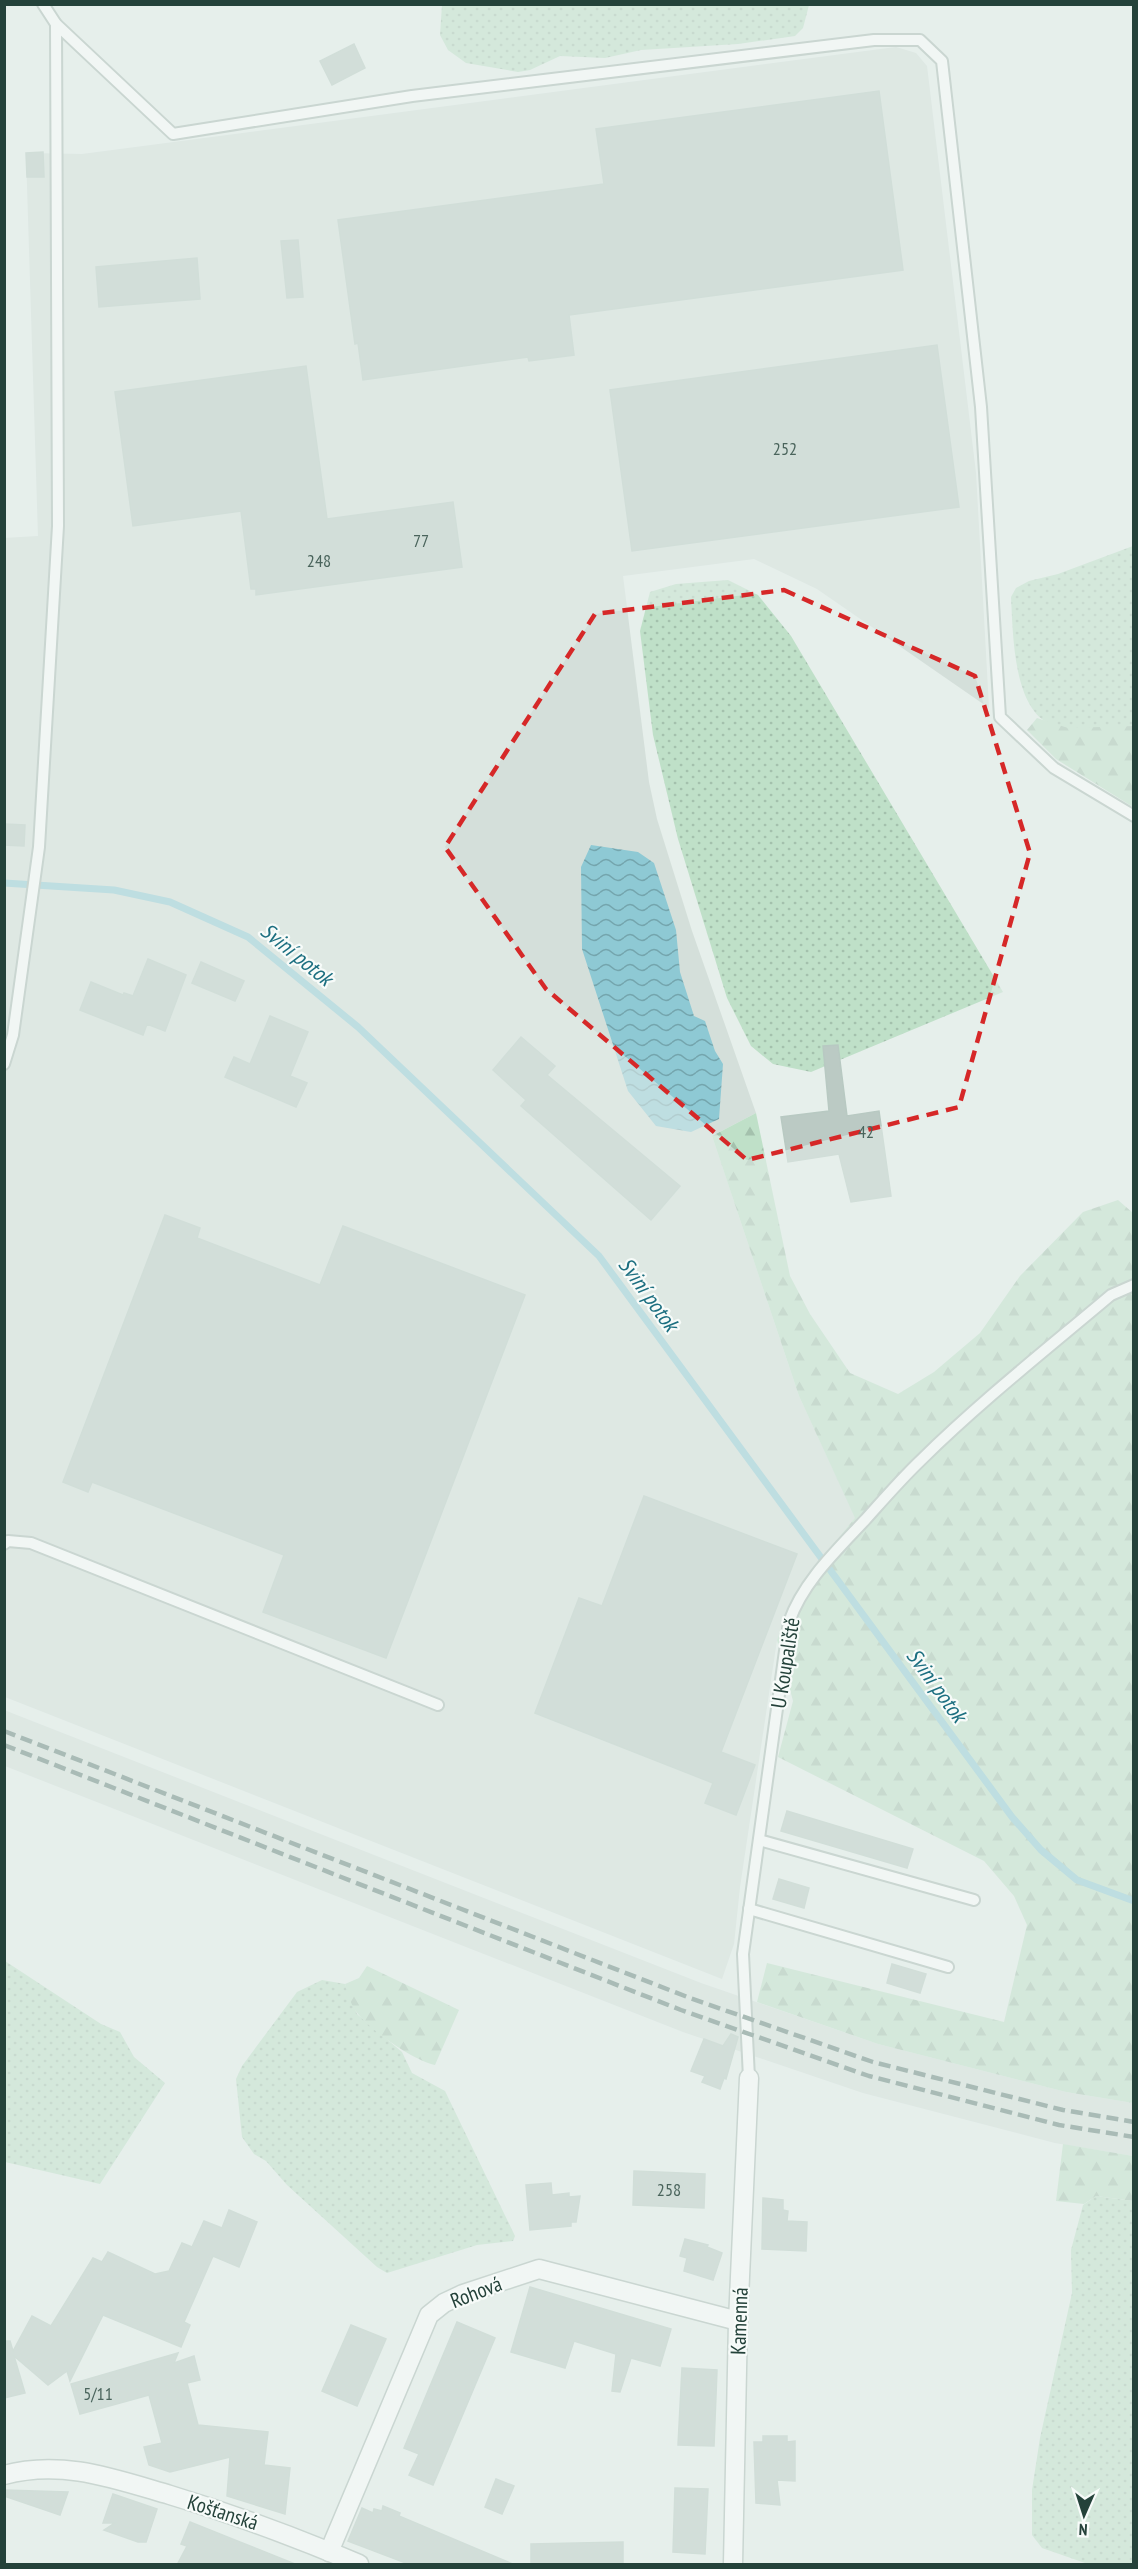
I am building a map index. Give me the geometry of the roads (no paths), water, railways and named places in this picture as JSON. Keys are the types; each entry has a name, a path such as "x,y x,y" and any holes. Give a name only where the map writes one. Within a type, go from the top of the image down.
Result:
{"street":[{"name":"Kamenná","path":"733,2565 738,2321 749,2078"},
{"name":"Rohová","path":"329,2552 429,2315 444,2303 463,2294 540,2269 738,2321"},
{"name":"Košťanská","path":"4,2475 38,2468 83,2471 232,2514 359,2565"}],"lane":[{"path":"44,4 56,24 173,134 412,96 874,40 920,40 942,61 981,407 1000,717 1054,768 1134,816"},
{"path":"4,1064 13,1035 39,847 58,526 56,24"},
{"name":"U Koupaliště","path":"749,2078 743,1954 789,1622 795,1604 807,1586 846,1540 920,1460 998,1389 1111,1295 1134,1285"},
{"path":"4,1544 8,1541 32,1543 438,1705"},
{"path":"759,1840 974,1900"},
{"path":"749,1909 948,1967"}],"water":[{"path":"591,845 638,852 654,863 676,930 680,972 694,1016 705,1021 715,1051 723,1064 719,1119 691,1132 656,1126 628,1091 582,949 581,867"}],"waterway":[{"name":"Sviní potok","path":"4,883 114,890 170,902 248,937 358,1027 599,1256 1012,1817 1041,1850 1077,1880 1134,1901"}],"railway":[{"path":"4,1731 690,1998 873,2062 1063,2110 1134,2122"},
{"path":"4,1745 681,2010 869,2076 1059,2125 1134,2137"}]}
